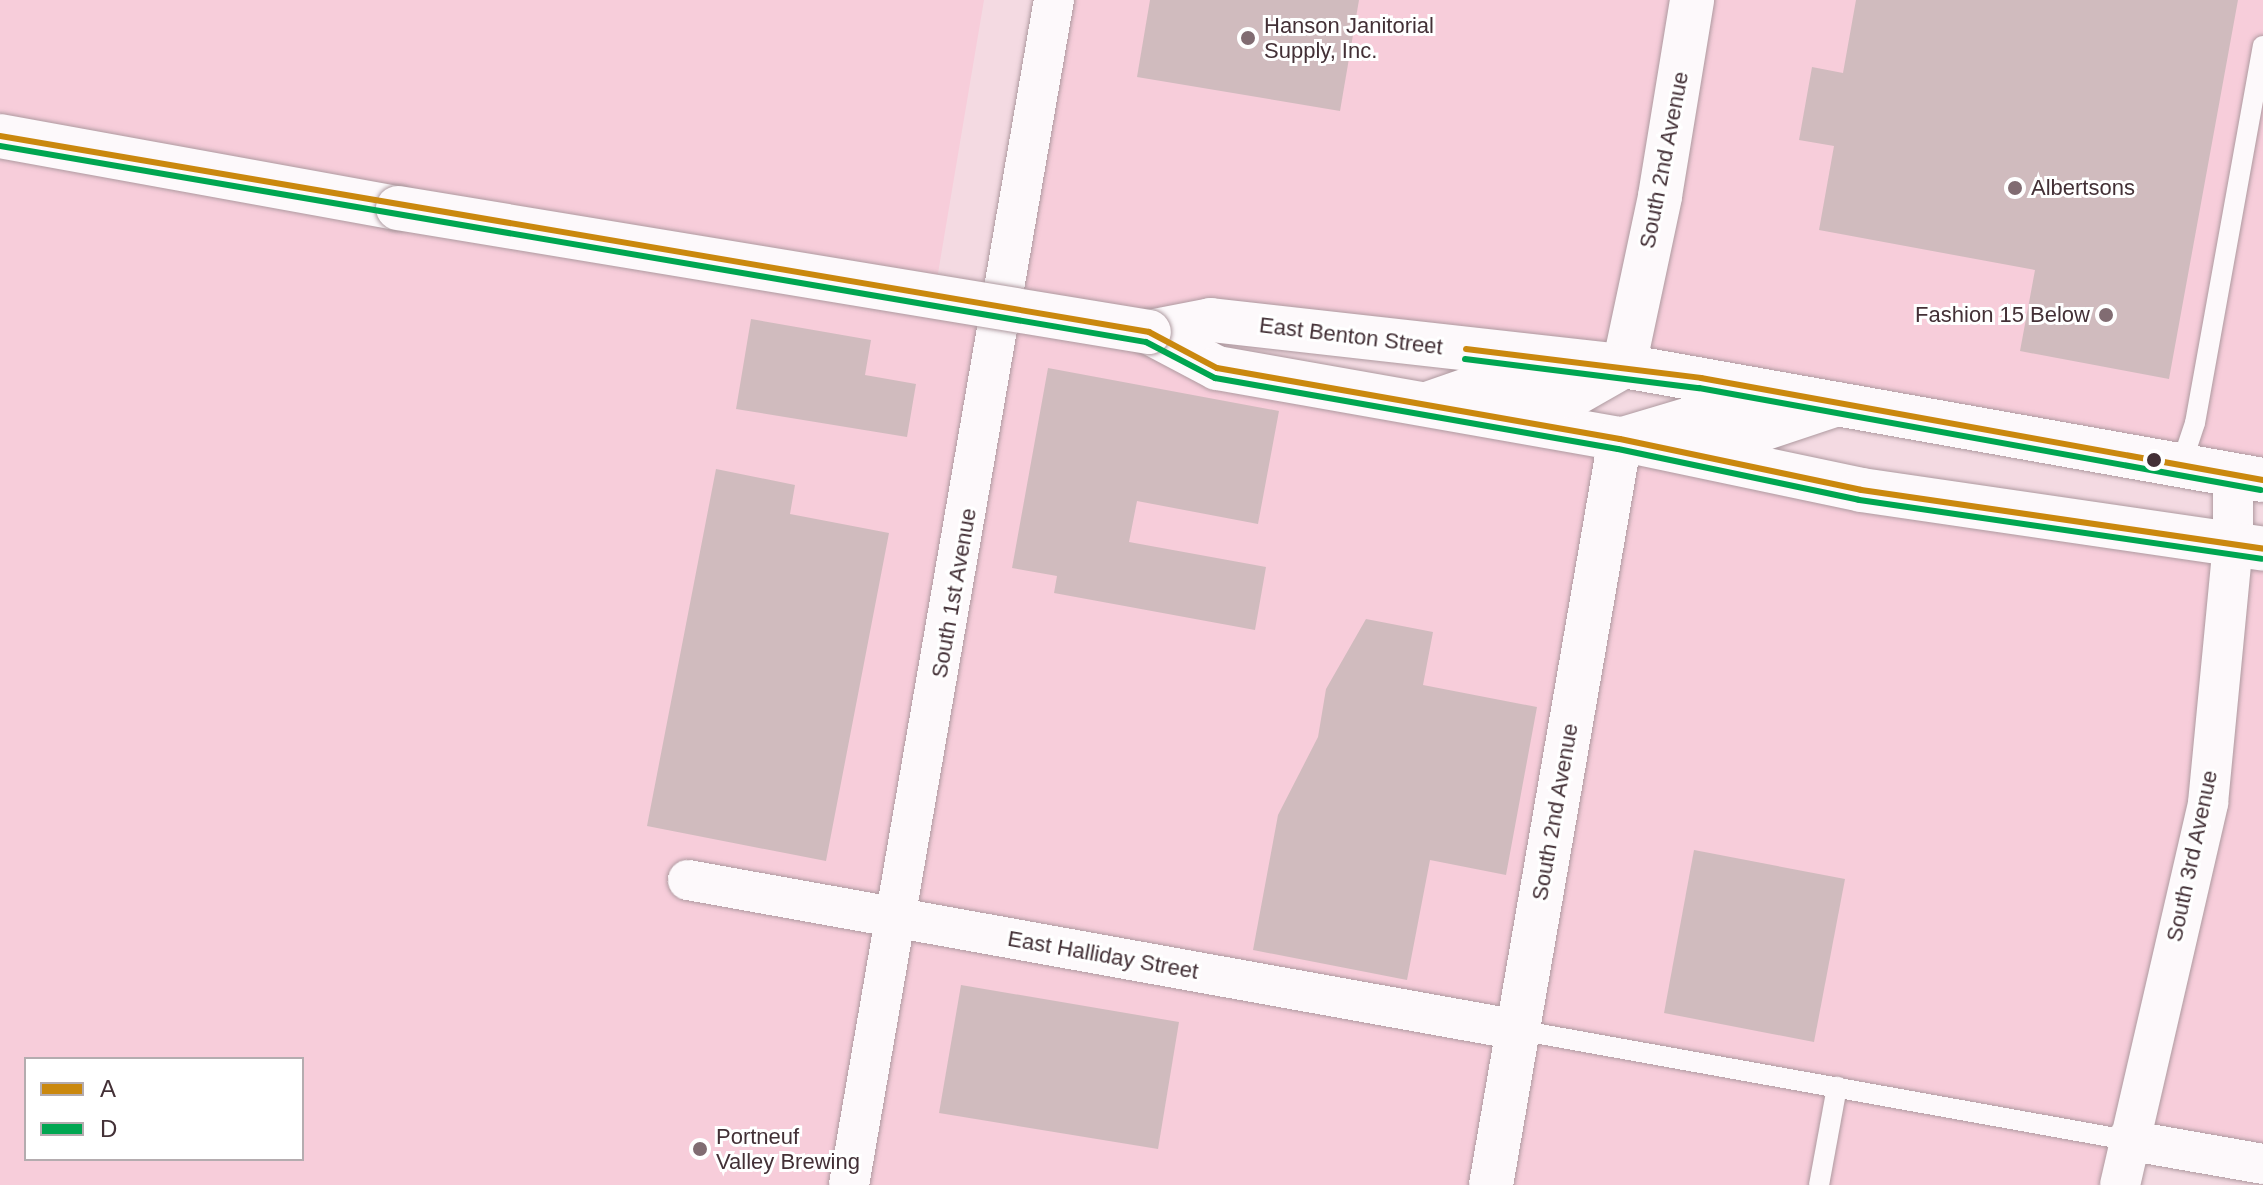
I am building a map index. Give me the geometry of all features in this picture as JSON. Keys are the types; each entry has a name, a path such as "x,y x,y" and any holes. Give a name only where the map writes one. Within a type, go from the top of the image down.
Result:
{"main road":[{"name":"South 2nd Avenue","path":"1624,366 1660,196 1692,0"},
{"name":"East Benton Street","path":"0,136 398,208 1149,332 1217,368 1620,439 1861,490 2248,546"},
{"name":"East Benton Street","path":"1149,332 1211,320 1624,366 2182,462 2248,477"},
{"path":"1425,405 1490,382 1571,396 1624,366"},
{"path":"1620,439 1693,418 1762,429 1840,403"},
{"name":"South 2nd Avenue","path":"1491,1185 1620,439"}],"street":[{"name":"South 1st Avenue","path":"849,1185 899,918 1054,0"},
{"name":"South 3rd Avenue","path":"2120,1185 2127,1140 2208,803 2248,546 2248,477"},
{"name":"East Halliday Street","path":"688,880 1518,1030"},
{"path":"2127,1140 2263,1164"}],"lane":[{"path":"2182,462 2195,423 2263,46"},
{"path":"1518,1030 2127,1140"},
{"path":"1819,1185 1837,1087"}],"shaded area":[{"path":"0,0 984,0 934,297 998,308 1052,0 2263,0 2263,483 1624,366 1150,333 2263,549 2263,1164 2128,1140 2120,1185 0,1185"}],"building":[{"name":"Hanson Janitorial Supply, Inc.","path":"1150,0 1359,0 1340,111 1137,77"},
{"name":"Albertsons","path":"1856,0 2238,0 2169,379 2020,351 2035,270 1819,230 1834,146 1799,140 1812,67 1843,73"},
{"path":"751,319 871,340 865,375 916,384 907,437 736,409"},
{"path":"1048,368 1279,411 1258,524 1137,501 1129,542 1266,567 1255,630 1054,593 1057,576 1012,568"},
{"path":"716,469 795,485 790,514 889,533 826,861 647,826"},
{"path":"1366,619 1433,632 1423,685 1537,707 1506,875 1430,860 1407,980 1253,950 1278,815 1318,737 1326,689"},
{"path":"1694,850 1845,879 1814,1042 1664,1013"},
{"path":"961,985 1179,1022 1158,1149 939,1113"}],"transit line":[{"name":"A","path":"0,136 1149,332 1217,368 1620,439 1861,490 2263,549"},
{"name":"D","path":"0,146 1146,342 1215,378 1618,449 1859,500 2262,559"},
{"name":"A","path":"1466,349 1701,378 2263,480"},
{"name":"D","path":"1465,359 1699,388 2261,490"}],"place":[{"name":"Hanson Janitorial Supply, Inc.","path":"1248,38"},
{"name":"Albertsons","path":"2015,188"},
{"name":"Fashion 15 Below","path":"2106,315"},
{"name":"Portneuf Valley Brewing","path":"700,1149"}]}
